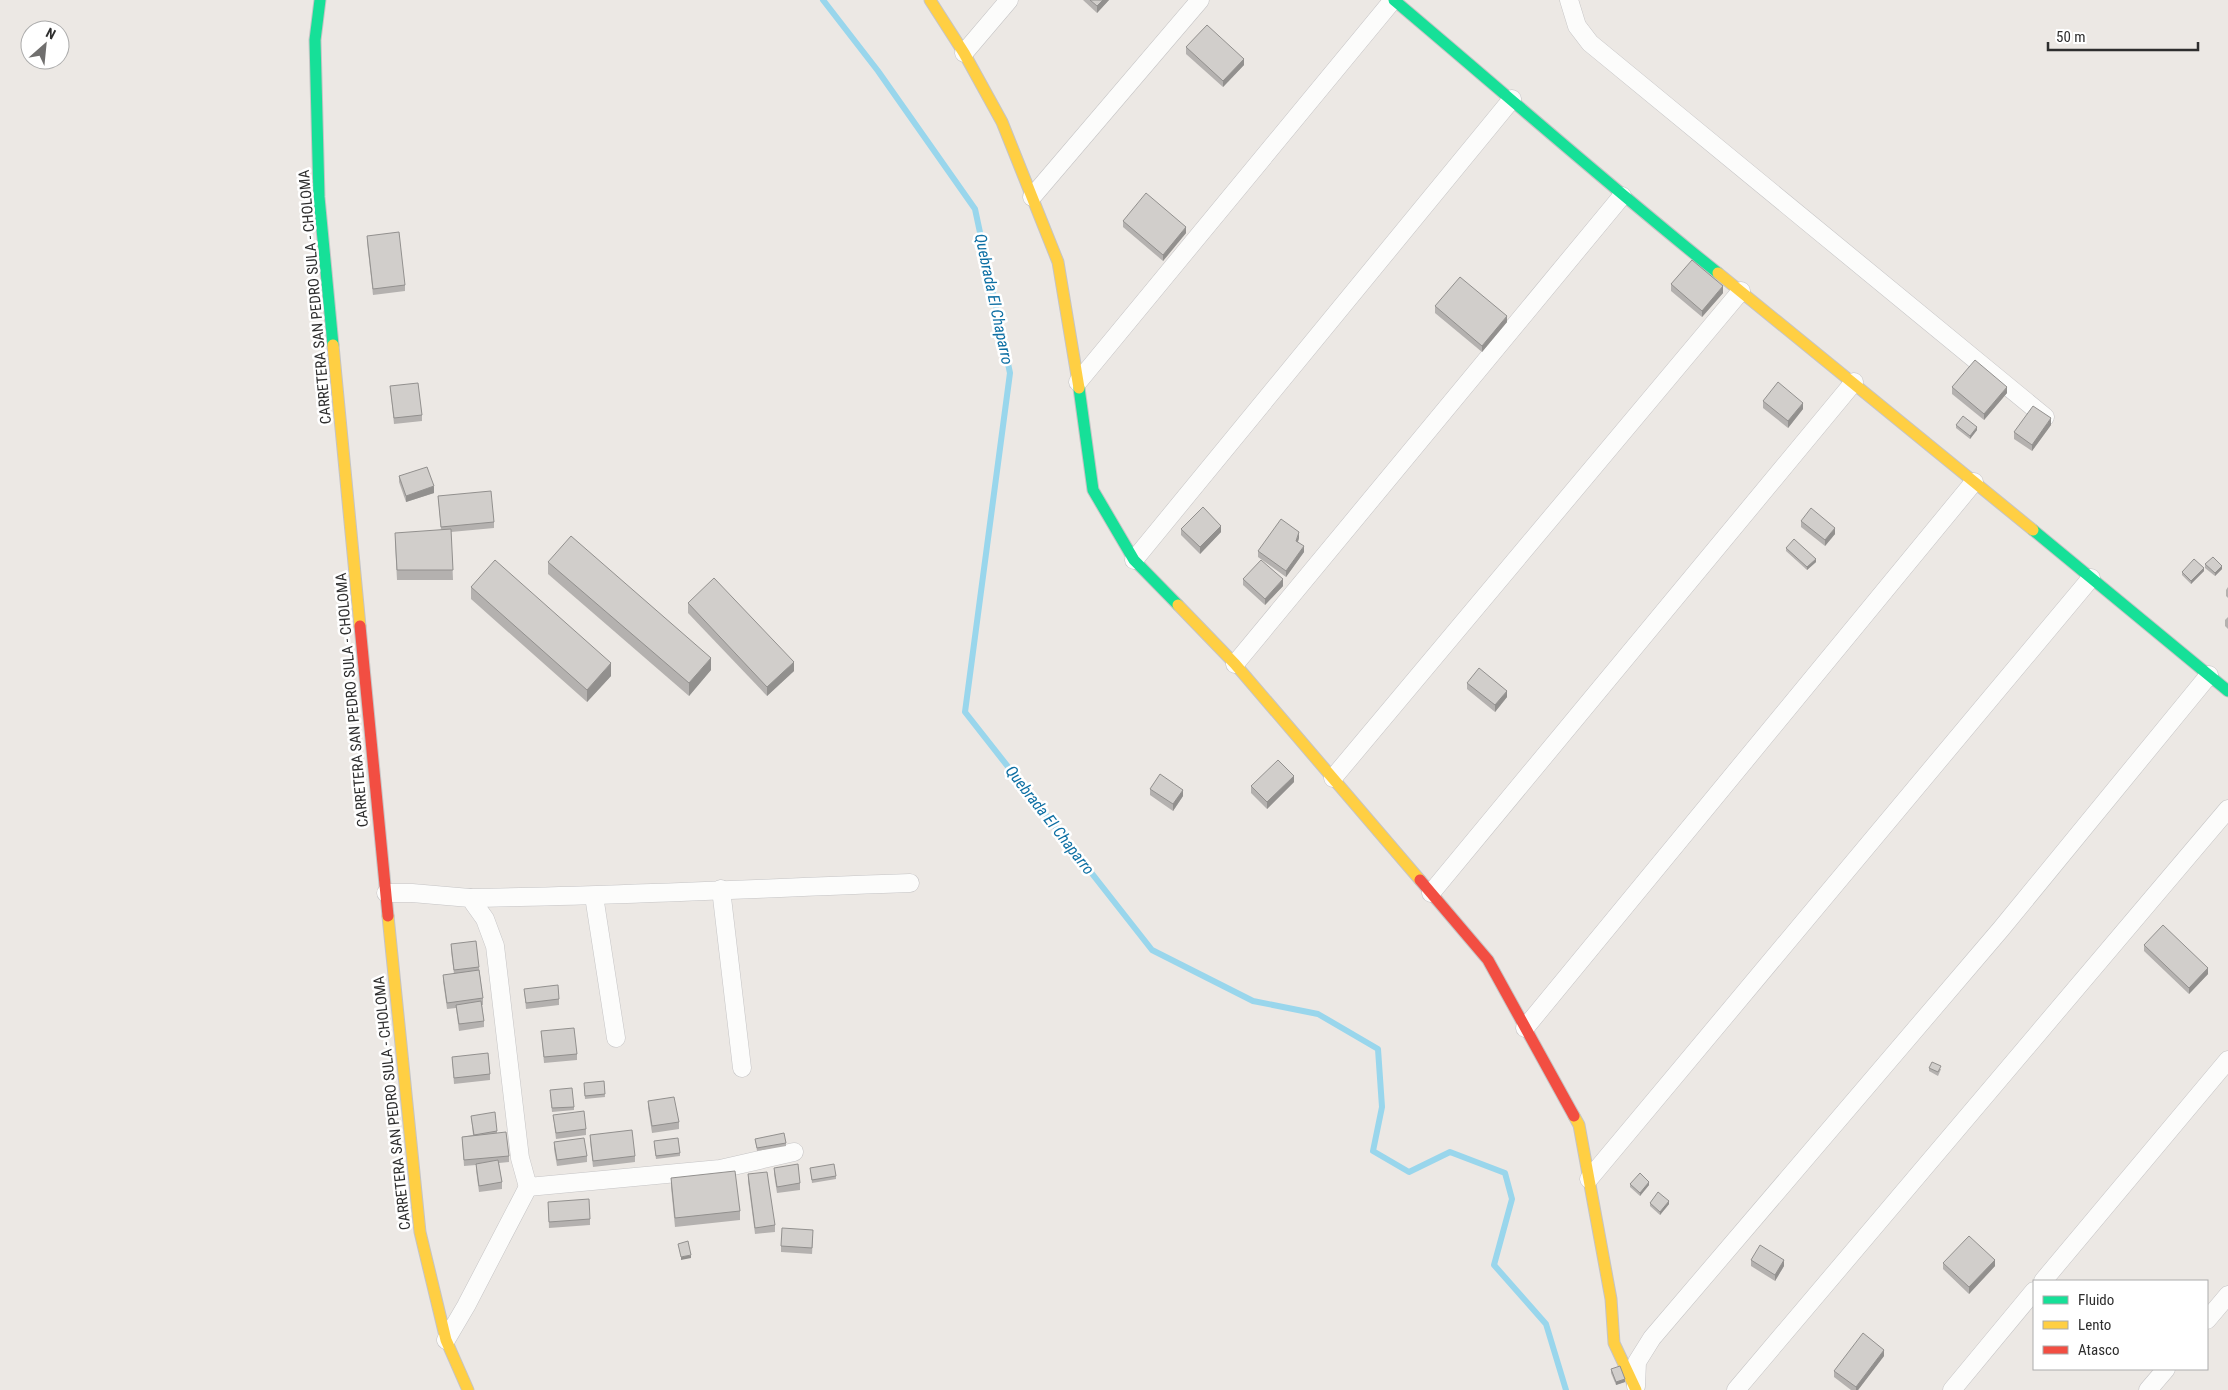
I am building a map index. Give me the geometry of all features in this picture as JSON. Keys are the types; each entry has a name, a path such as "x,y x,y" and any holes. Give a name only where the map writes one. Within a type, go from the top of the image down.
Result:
{"street":[{"name":"CARRETERA SAN PEDRO SULA - CHOLOMA","path":"320,0 315,40 319,197 420,1232 446,1340 468,1390"},
{"path":"930,0 964,53 1002,122 1058,262 1078,382 1093,490 1134,560 1235,664 1488,960 1579,1124 1610,1299 1614,1344 1636,1389"},
{"path":"964,53 1010,0"},
{"path":"1032,198 1200,0"},
{"path":"1078,382 1394,0 1512,99 1622,196 1854,382 2228,691"},
{"path":"1569,0 1577,26 1590,43 2044,417"},
{"path":"1134,560 1512,99"},
{"path":"1235,664 1622,196"},
{"path":"1333,778 1741,291"},
{"path":"1431,893 1854,382"},
{"path":"1525,1028 1974,482"},
{"path":"1589,1179 2091,578"},
{"path":"1636,1389 1637,1362 1652,1338 2001,929 2209,675"},
{"path":"1736,1390 2228,809"},
{"path":"386,893 412,893 470,898 594,896 721,889 910,883"},
{"path":"721,889 742,1068"},
{"path":"594,896 616,1038"},
{"path":"446,1340 466,1306 528,1187 520,1158 495,946 485,918 470,898"},
{"path":"2044,1280 2228,1060"},
{"path":"528,1187 720,1169 794,1152"},
{"path":"1952,1390 2033,1292"},
{"path":"2208,1319 2228,1295"},
{"path":"2148,1390 2165,1370"}],"building":[{"path":"1090,0 1103,0 1097,6"},
{"path":"1207,25 1244,59 1223,81 1186,47"},
{"path":"1146,193 1186,227 1163,255 1123,221"},
{"path":"399,232 405,285 373,289 367,236"},
{"path":"1692,260 1723,286 1702,311 1671,284"},
{"path":"1460,277 1507,316 1482,346 1435,306"},
{"path":"1975,360 2007,387 1984,414 1952,387"},
{"path":"1778,382 1803,403 1788,421 1763,401"},
{"path":"418,383 422,415 394,418 390,386"},
{"path":"2033,406 2051,418 2032,445 2014,432"},
{"path":"1963,416 1977,427 1970,436 1956,425"},
{"path":"427,467 434,486 406,496 399,476"},
{"path":"491,491 494,522 441,527 438,496"},
{"path":"1203,507 1221,526 1200,547 1181,529"},
{"path":"1811,508 1835,528 1825,540 1801,521"},
{"path":"1281,519 1299,532 1296,541 1304,546 1286,571 1258,551"},
{"path":"451,529 453,570 397,570 395,533"},
{"path":"571,536 711,658 689,683 548,562"},
{"path":"1794,539 1816,559 1807,567 1786,548"},
{"path":"2213,557 2222,566 2215,573 2205,564"},
{"path":"2194,559 2204,568 2191,581 2182,572"},
{"path":"495,560 611,663 587,690 471,587"},
{"path":"1261,560 1283,579 1265,599 1243,579"},
{"path":"714,578 794,662 767,687 688,603"},
{"path":"1479,668 1507,691 1495,705 1467,683"},
{"path":"1278,760 1294,776 1267,802 1251,786"},
{"path":"1160,774 1183,790 1173,804 1150,789"},
{"path":"2163,925 2208,968 2189,988 2144,945"},
{"path":"476,941 479,967 454,970 451,944"},
{"path":"479,970 483,998 447,1003 443,975"},
{"path":"558,985 559,999 526,1003 524,989"},
{"path":"481,1001 484,1021 459,1024 456,1005"},
{"path":"574,1028 577,1054 544,1057 541,1031"},
{"path":"488,1053 490,1074 454,1078 452,1057"},
{"path":"1932,1062 1941,1066 1938,1072 1929,1068"},
{"path":"604,1081 605,1094 585,1096 584,1083"},
{"path":"572,1088 574,1107 552,1108 550,1090"},
{"path":"674,1097 679,1122 652,1126 648,1101"},
{"path":"584,1111 586,1129 556,1133 553,1115"},
{"path":"495,1112 497,1131 474,1135 471,1116"},
{"path":"632,1130 635,1156 593,1161 590,1135"},
{"path":"506,1132 509,1156 464,1160 462,1137"},
{"path":"784,1133 786,1143 757,1148 755,1139"},
{"path":"584,1138 587,1156 557,1160 554,1142"},
{"path":"678,1138 680,1153 656,1156 654,1141"},
{"path":"498,1160 502,1182 479,1186 476,1164"},
{"path":"798,1164 800,1183 777,1187 774,1168"},
{"path":"834,1164 836,1176 812,1180 810,1168"},
{"path":"735,1171 740,1211 675,1218 671,1178"},
{"path":"767,1172 775,1225 755,1228 748,1174"},
{"path":"1640,1173 1649,1182 1640,1193 1630,1184"},
{"path":"1658,1192 1669,1201 1660,1212 1650,1203"},
{"path":"589,1199 590,1219 549,1222 548,1202"},
{"path":"782,1228 813,1230 812,1248 781,1246"},
{"path":"1969,1236 1995,1260 1969,1287 1943,1263"},
{"path":"688,1241 691,1255 681,1257 678,1244"},
{"path":"1760,1245 1784,1260 1775,1275 1751,1260"},
{"path":"1863,1333 1884,1350 1856,1387 1834,1371"},
{"path":"1620,1366 1625,1379 1616,1382 1611,1369"}],"waterway":[{"name":"Quebrada El Chaparro","path":"823,0 878,71 975,209 1010,373 965,712 1152,950 1253,1001 1318,1014 1378,1049 1382,1107 1373,1151 1409,1172 1450,1152 1505,1173 1512,1199 1494,1265 1546,1324 1566,1390"}],"traffic: fast":[{"path":"320,0 315,40 319,197 333,345"},
{"path":"1394,0 1718,273"},
{"path":"1079,388 1093,490 1134,560 1178,605"},
{"path":"2033,530 2228,691"}],"traffic: slow":[{"path":"930,0 964,53 1002,122 1058,262 1079,388"},
{"path":"1718,273 2033,530"},
{"path":"333,345 360,626"},
{"path":"1178,605 1235,664 1420,880"},
{"path":"388,916 420,1232 446,1340 468,1390"},
{"path":"1574,1116 1579,1125 1611,1299 1614,1343 1636,1390"}],"traffic: jam":[{"path":"360,626 388,916"},
{"path":"1420,880 1488,960 1574,1116"}]}
